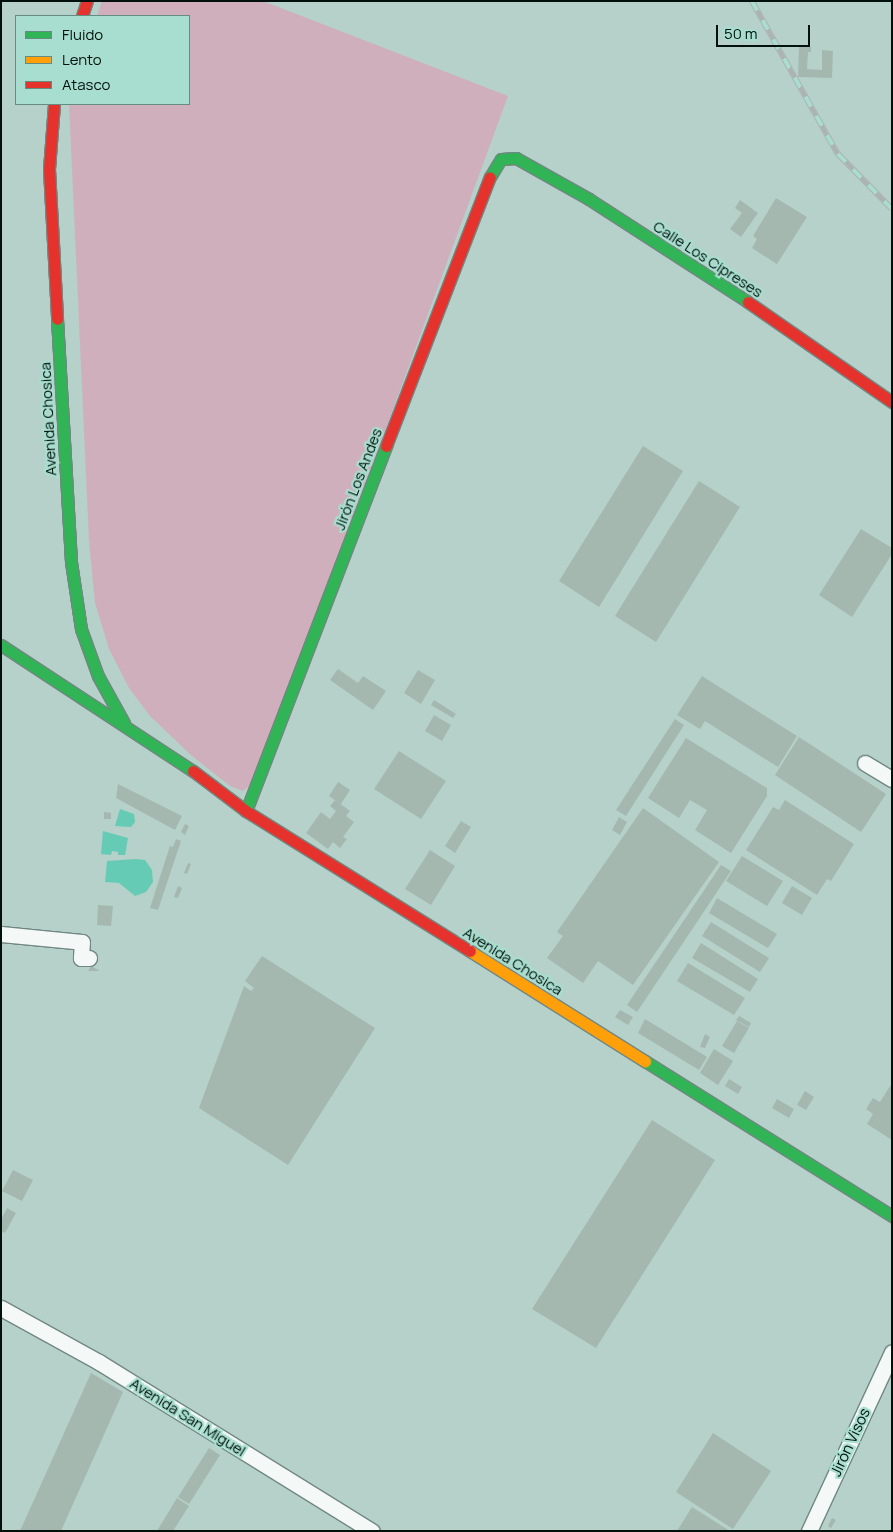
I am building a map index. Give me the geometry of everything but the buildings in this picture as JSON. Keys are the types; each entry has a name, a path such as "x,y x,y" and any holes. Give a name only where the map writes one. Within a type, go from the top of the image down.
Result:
{"street":[{"path":"82,15 87,1"},
{"name":"Avenida Chosica","path":"54,105 49,169 71,562 81,629 98,676 124,723"},
{"name":"Calle Los Cipreses","path":"501,159 516,158 589,199 778,322 892,402"},
{"name":"Jirón Los Andes","path":"246,811 254,797 484,188 501,159"},
{"name":"Avenida Chosica","path":"1,645 124,723 201,776 246,811 892,1216"},
{"path":"865,763 892,779"},
{"path":"1,934 82,942 81,958 89,958"},
{"name":"Avenida San Miguel","path":"1,1308 99,1362 372,1531"},
{"name":"Jirón Visos","path":"809,1531 892,1352"}],"shaded area":[{"path":"102,1 263,1 508,96 257,780 243,791 230,786 192,756 150,716 129,688 109,649 95,603 89,541 69,105 190,105 190,15 97,15"},
{"path":"120,809 134,814 135,822 131,827 115,826"},
{"path":"103,831 128,838 125,855 118,855 118,852 112,851 111,855 101,854"},
{"path":"145,860 152,870 153,882 146,892 135,896 119,883 105,882 107,861"}],"railway":[{"path":"752,1 838,154 892,209"}],"traffic: fast":[{"path":"490,177 501,159 516,158 589,199 748,302"},
{"path":"57,319 71,562 81,629 98,676 124,723"},
{"path":"246,811 386,446"},
{"path":"1,645 193,771"},
{"path":"645,1061 892,1216"}],"traffic: slow":[{"path":"470,951 645,1061"}],"traffic: jam":[{"path":"82,15 87,1"},
{"path":"54,105 49,169 57,319"},
{"path":"386,446 490,177"},
{"path":"748,302 892,402"},
{"path":"193,771 246,811 470,951"}]}
